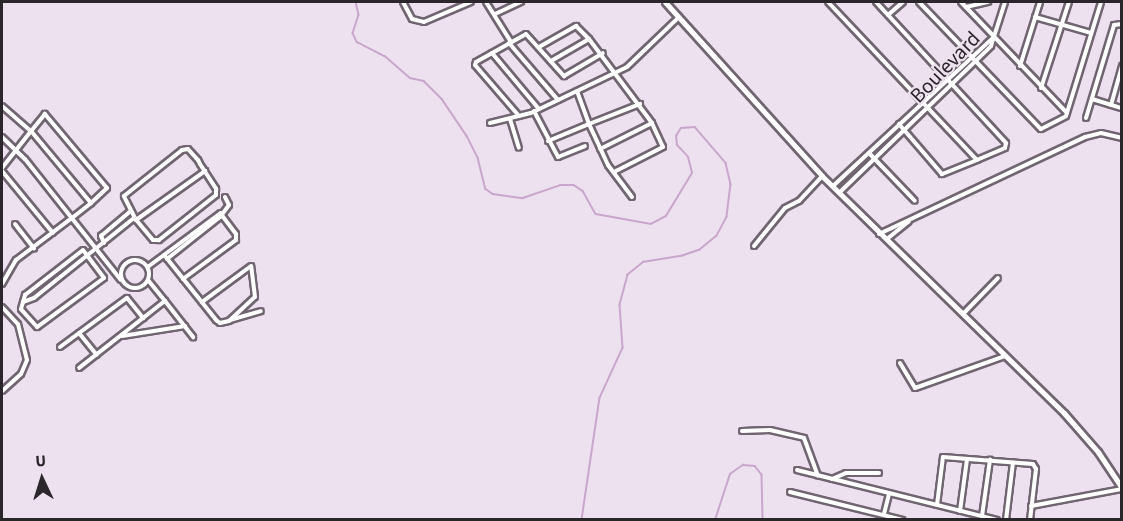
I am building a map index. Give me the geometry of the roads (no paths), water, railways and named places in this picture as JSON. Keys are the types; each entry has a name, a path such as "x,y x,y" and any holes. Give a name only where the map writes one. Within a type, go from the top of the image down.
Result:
{"street":[{"path":"403,2 412,19 424,22 471,2"},
{"path":"486,2 510,42 558,100"},
{"path":"495,14 521,2"},
{"path":"665,2 822,176 1083,433 1122,488 1031,506"},
{"path":"828,2 976,160"},
{"path":"876,2 1006,144 944,175 899,124"},
{"path":"888,15 903,2"},
{"path":"919,2 1039,129 1063,121 1067,113 1101,2"},
{"path":"960,2 1041,89 1067,113"},
{"path":"966,7 988,2"},
{"path":"994,38 1005,2"},
{"path":"1020,66 1041,2"},
{"path":"1041,89 1069,2"},
{"path":"490,123 537,110 617,72 636,61 679,17"},
{"path":"1035,17 1091,33"},
{"path":"1086,118 1114,26 1122,24"},
{"path":"539,47 576,26 603,53 652,123 663,147 614,172"},
{"path":"519,116 475,65 526,34 565,76 603,53"},
{"name":"Boulevard","path":"833,186 970,57 994,38"},
{"name":"Boulevard","path":"840,192 991,46 994,38"},
{"path":"551,61 589,39"},
{"path":"492,53 537,110 548,141 558,157 585,146"},
{"path":"1111,105 1122,66"},
{"path":"578,91 600,149 632,198"},
{"path":"1092,99 1122,108"},
{"path":"548,141 640,104"},
{"path":"2,106 31,131 91,203"},
{"path":"2,284 11,264 34,248 53,233 72,218 91,203 107,185 48,115 44,115 2,170 53,233"},
{"path":"510,118 519,148"},
{"path":"600,149 652,123"},
{"path":"879,234 1085,137 1101,134 1122,138"},
{"path":"2,137 16,150 121,280 131,287 148,280"},
{"path":"182,150 189,150 205,171 216,195 159,240 153,240 130,212 125,194 182,150"},
{"path":"869,153 915,201"},
{"path":"23,302 34,298 135,219 205,171"},
{"path":"754,246 785,208 800,201 822,176"},
{"path":"149,266 166,257 221,214 229,205 225,197"},
{"path":"104,243 101,236 130,212"},
{"path":"183,279 236,240 236,234 221,214"},
{"path":"886,240 914,217"},
{"path":"15,224 34,248"},
{"path":"83,250 88,255 104,278 42,326 37,327 22,310 28,292 83,250"},
{"path":"166,257 218,322 261,311"},
{"path":"121,280 121,272 130,262 140,260 149,266"},
{"path":"149,266 148,280 193,337"},
{"path":"202,302 250,266 255,297 229,321"},
{"path":"963,314 998,278"},
{"path":"60,347 125,298 144,318"},
{"path":"79,368 165,301"},
{"path":"2,307 18,324 27,364 13,385 2,391"},
{"path":"121,336 184,326"},
{"path":"79,333 97,355"},
{"path":"900,363 915,388 1005,356"},
{"path":"742,431 770,430 804,438 818,476"},
{"path":"937,505 943,457 1035,465 1030,519"},
{"path":"960,511 967,459"},
{"path":"982,516 990,460"},
{"path":"1006,519 1013,462"},
{"path":"797,470 997,519"},
{"path":"832,480 846,473 879,472"},
{"path":"790,492 903,519"},
{"path":"884,514 889,494"}],"waterway":[{"path":"356,2 359,15 353,33 357,42 385,56 410,78 424,81 442,99 467,136 478,158 486,189 493,194 523,198 560,185 574,185 583,191 596,214 651,224 666,216 692,173 688,157 677,145 676,136 681,128 695,127 726,163 731,184 727,217 717,236 700,250 683,256 644,262 628,275 620,305 623,348 600,398 582,520"},
{"path":"715,520 730,474 743,465 755,466 762,475 763,520"}]}
